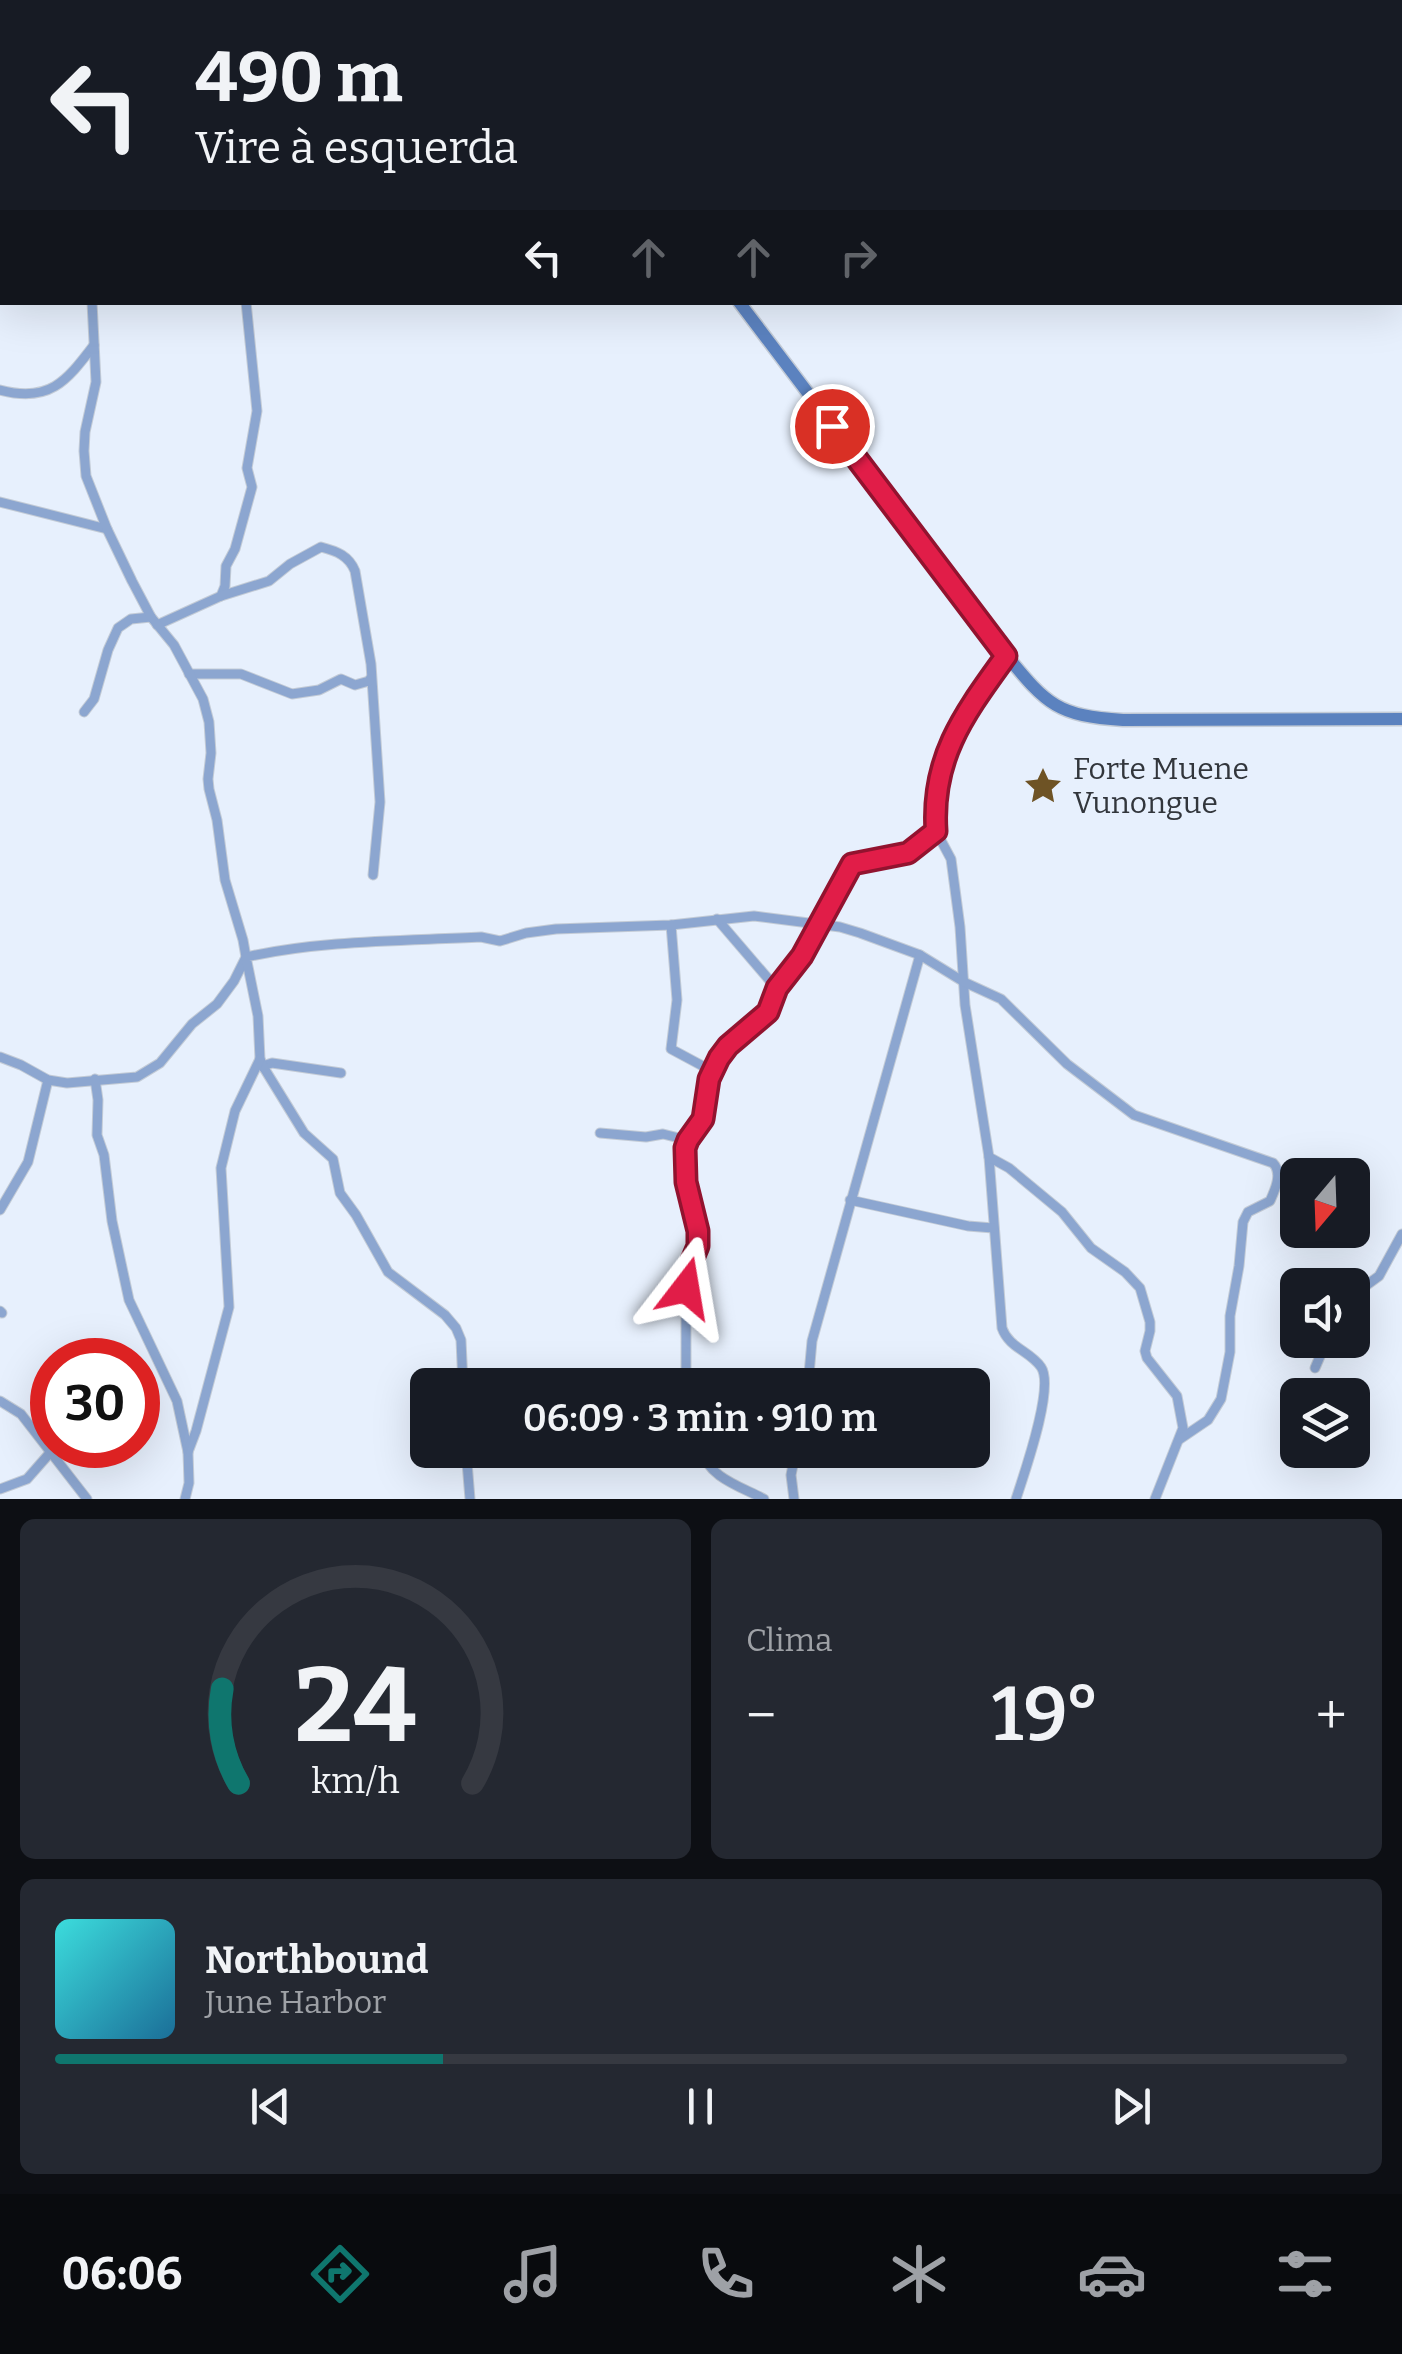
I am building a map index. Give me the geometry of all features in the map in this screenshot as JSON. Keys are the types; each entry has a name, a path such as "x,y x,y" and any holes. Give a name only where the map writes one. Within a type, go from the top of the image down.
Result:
{"street":[{"path":"92,305 96,382 85,432 86,476 107,529 154,621 174,645 203,698 210,722 209,789 225,880 244,940 262,1064 304,1133 333,1159 340,1193 383,1266 456,1328 461,1340 462,1368"},
{"path":"221,596 226,566 235,549 252,487 246,468 257,411 246,305"},
{"path":"742,305 1006,656 1049,702 1091,718 1402,719"},
{"path":"0,390 21,396 51,388 66,378 94,345"},
{"path":"0,502 107,529"},
{"path":"84,712 94,699 118,628 131,619 154,621 269,581 322,547 348,557 355,572 371,664 370,682 355,685 341,679 320,690 300,694 242,674 190,674"},
{"path":"1006,656 956,731 942,764 935,812 936,831 951,859 960,927 965,1004 989,1158 1002,1328 1011,1343 1043,1369 1046,1380 1033,1444 1016,1499"},
{"path":"370,676 380,802 373,875"},
{"path":"686,1368 686,1288 688,1270 698,1246 698,1231 684,1156 688,1140 703,1119 712,1071 728,1046 764,1018 777,988 802,956 852,864 908,853 936,831"},
{"path":"246,957 321,945 481,937 500,941 556,930 671,925 754,916 860,933 920,955 1001,999 1058,1056 1129,1112 1278,1168 1270,1201 1248,1212 1243,1222 1230,1316 1230,1352 1221,1400 1208,1420 1180,1439"},
{"path":"717,918 777,988"},
{"path":"671,925 677,1000 671,1049 712,1071"},
{"path":"810,1368 812,1341 920,955"},
{"path":"0,1057 48,1080 67,1083 137,1077 160,1063 192,1024 216,1004 234,982 246,957"},
{"path":"262,1064 341,1073"},
{"path":"188,1452 229,1307 221,1168 235,1111 262,1064"},
{"path":"95,1079 98,1135 112,1221 129,1300 177,1401 188,1452 185,1499"},
{"path":"0,1210 28,1162 48,1080"},
{"path":"600,1133 646,1137 663,1134 688,1140"},
{"path":"989,1158 1010,1168 1062,1212 1091,1248 1140,1288 1150,1322 1147,1358 1177,1396 1184,1428 1156,1499"},
{"path":"850,1200 993,1228"},
{"path":"1370,1283 1379,1276 1402,1234"},
{"path":"1315,1368 1319,1358"},
{"path":"0,1401 21,1414 30,1427"},
{"path":"0,1489 27,1479 37,1468"},
{"path":"61,1468 87,1499"},
{"path":"467,1468 470,1499"},
{"path":"709,1468 764,1499"},
{"path":"792,1468 794,1499"}],"waterway":[{"path":"1126,0 1140,0"}],"place":[{"name":"Forte Muene Vunongue","path":"1043,786"}],"route":[{"path":"686,1288 688,1270 698,1246 698,1231 684,1156 688,1140 703,1119 712,1071 728,1046 764,1018 777,988 802,956 852,864 908,853 936,831 942,764 956,731 1006,656 832,426"}]}
